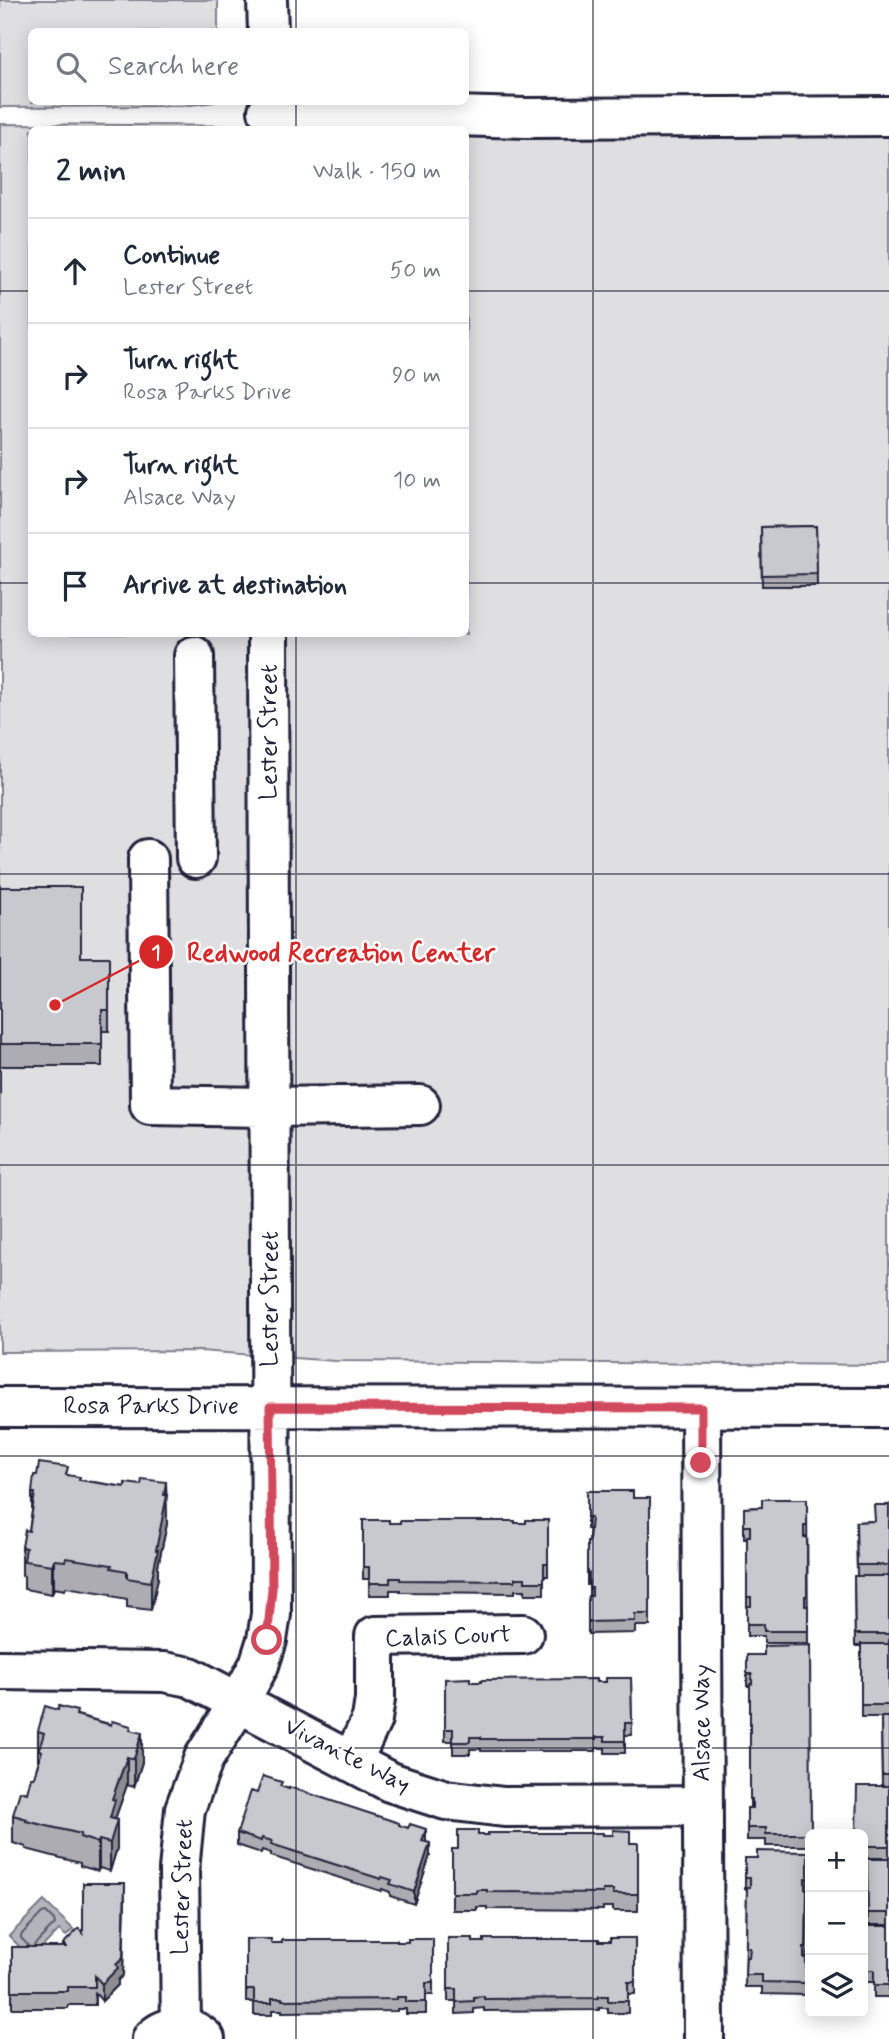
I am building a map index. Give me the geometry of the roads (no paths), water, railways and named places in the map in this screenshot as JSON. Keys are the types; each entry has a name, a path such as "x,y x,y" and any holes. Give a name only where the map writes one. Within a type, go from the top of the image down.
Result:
{"street":[{"path":"267,0 268,28"},
{"path":"268,114 527,118 889,116"},
{"name":"Lester Street","path":"179,2035 179,1870 185,1810 204,1758 260,1665 271,1614 268,637"},
{"path":"194,656 195,858"},
{"path":"148,859 150,1105 420,1105"},
{"name":"Rosa Parks Drive","path":"0,1407 889,1408"},
{"name":"Alsace Way","path":"701,1408 704,2039"},
{"name":"Calais Court","path":"352,1761 372,1719 375,1699 375,1636 523,1634"},
{"name":"Vivante Way","path":"0,1670 177,1673 207,1684 390,1782 446,1800 504,1807 703,1806"}],"water":[{"path":"44,1901 73,1929 66,1936 59,1930 31,1958 9,1936"}],"place":[{"name":"Redwood Recreation Center","path":"55,1005"}]}
